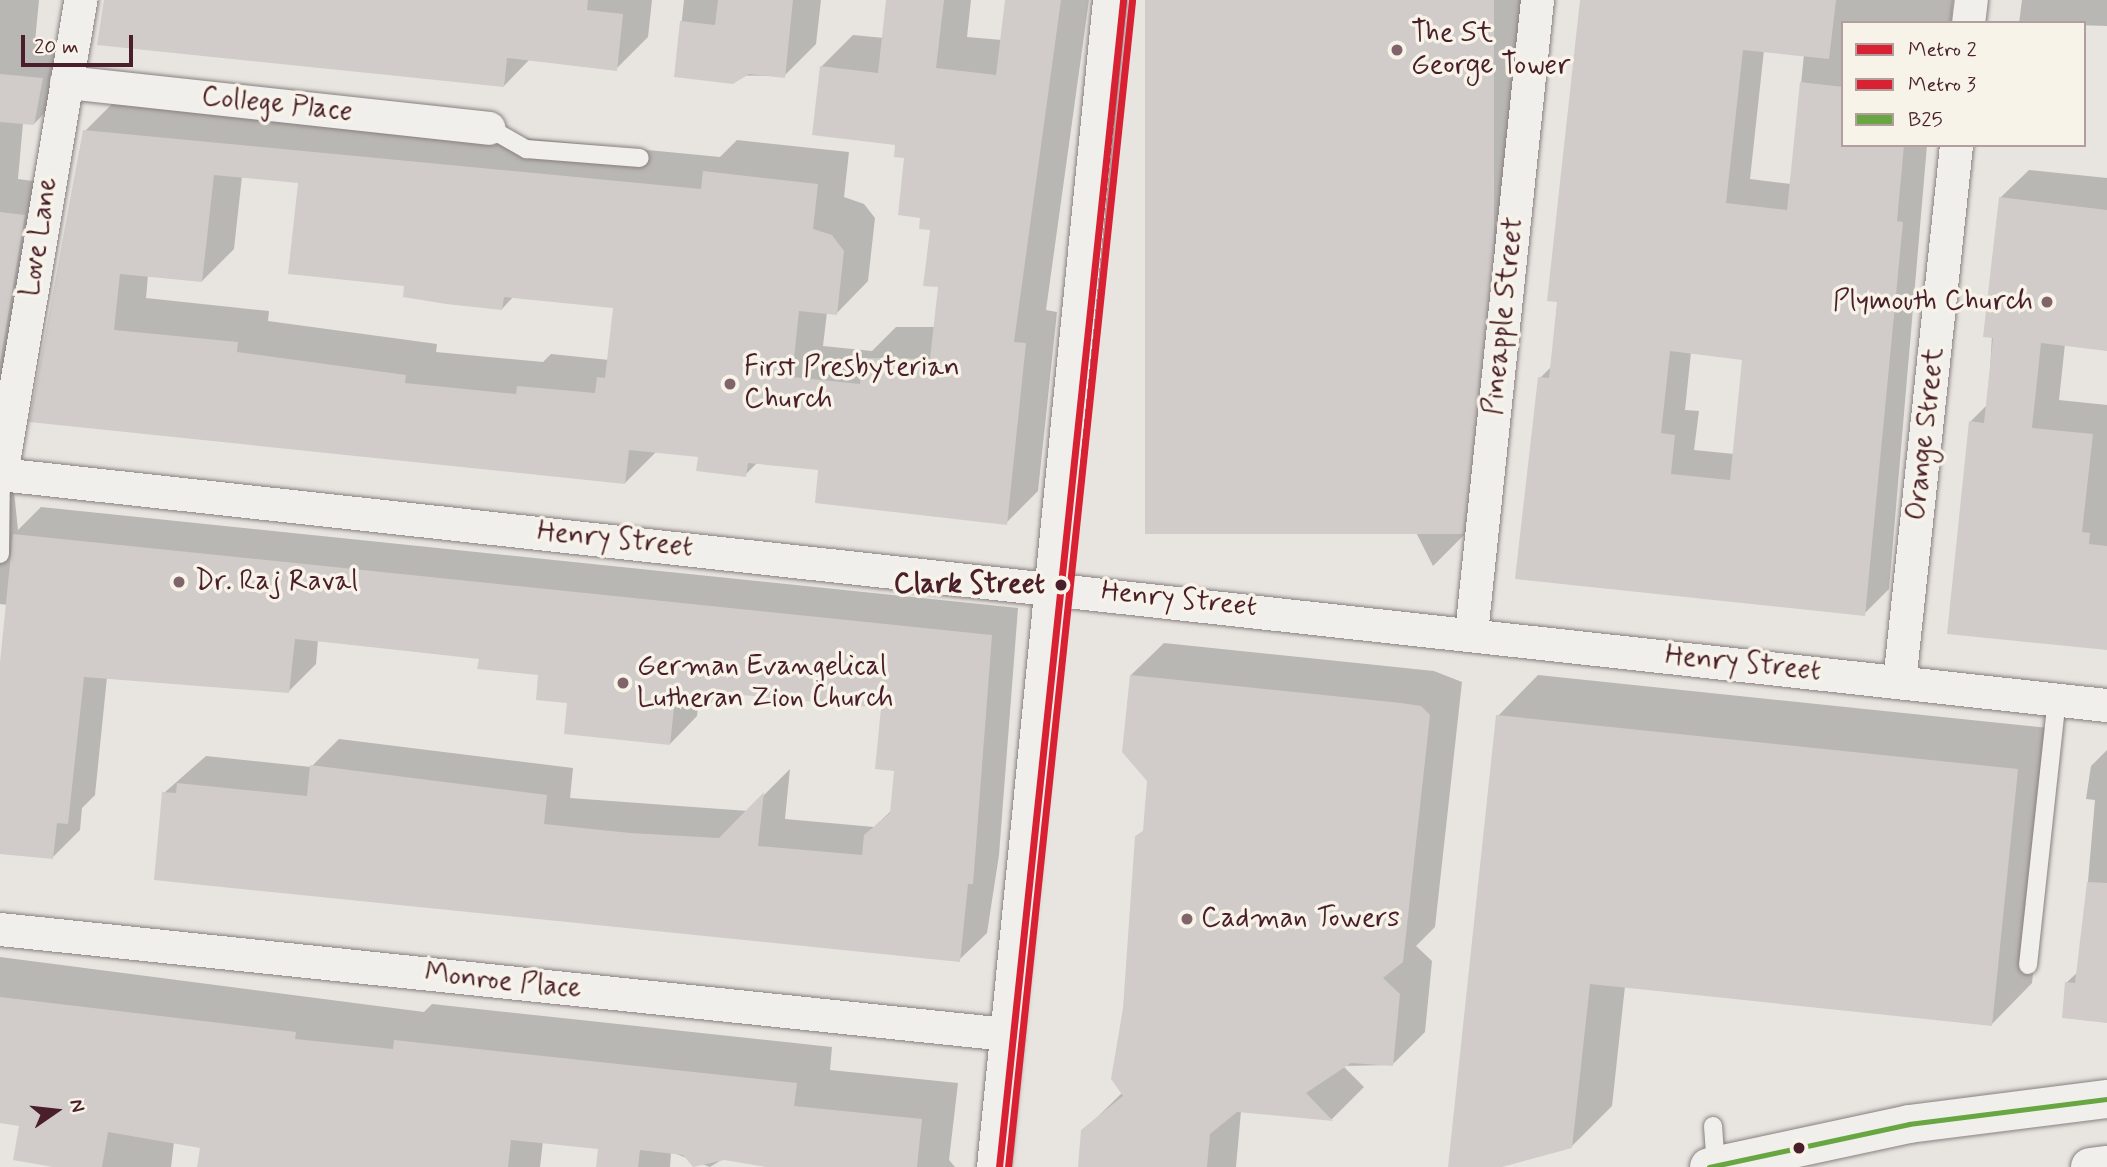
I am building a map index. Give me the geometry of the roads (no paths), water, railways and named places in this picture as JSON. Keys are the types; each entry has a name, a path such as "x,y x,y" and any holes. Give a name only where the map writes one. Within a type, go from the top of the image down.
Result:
{"main road":[{"path":"1713,1166 1909,1124 2107,1099"},
{"path":"2090,1167 2107,1165"}],"street":[{"name":"Love Lane","path":"1,474 80,0"},
{"path":"993,1167 1109,0"},
{"name":"Pineapple Street","path":"1471,633 1537,0"},
{"path":"1968,21 1971,0"},
{"name":"College Place","path":"66,82 489,128"},
{"name":"Orange Street","path":"1899,682 1956,147"},
{"name":"Henry Street","path":"1,474 1471,633 2107,705"},
{"name":"Monroe Place","path":"0,929 1006,1034"}],"lane":[{"path":"489,128 526,149 640,158"},
{"path":"0,554 1,474"},
{"path":"2028,965 2057,699"},
{"path":"1713,1126 1713,1166"}],"metro line":[{"name":"2","path":"999,1167 1123,0"},
{"name":"3","path":"1008,1167 1132,1"}],"place":[{"name":"The St George Tower","path":"1397,50"},
{"name":"Plymouth Church","path":"2047,302"},
{"name":"First Presbyterian Church","path":"730,384"},
{"name":"Dr. Raj Raval","path":"179,582"},
{"name":"Clark Street","path":"1061,585"},
{"name":"German Evangelical Lutheran Zion Church","path":"623,683"},
{"name":"Cadman Towers","path":"1187,919"}]}
